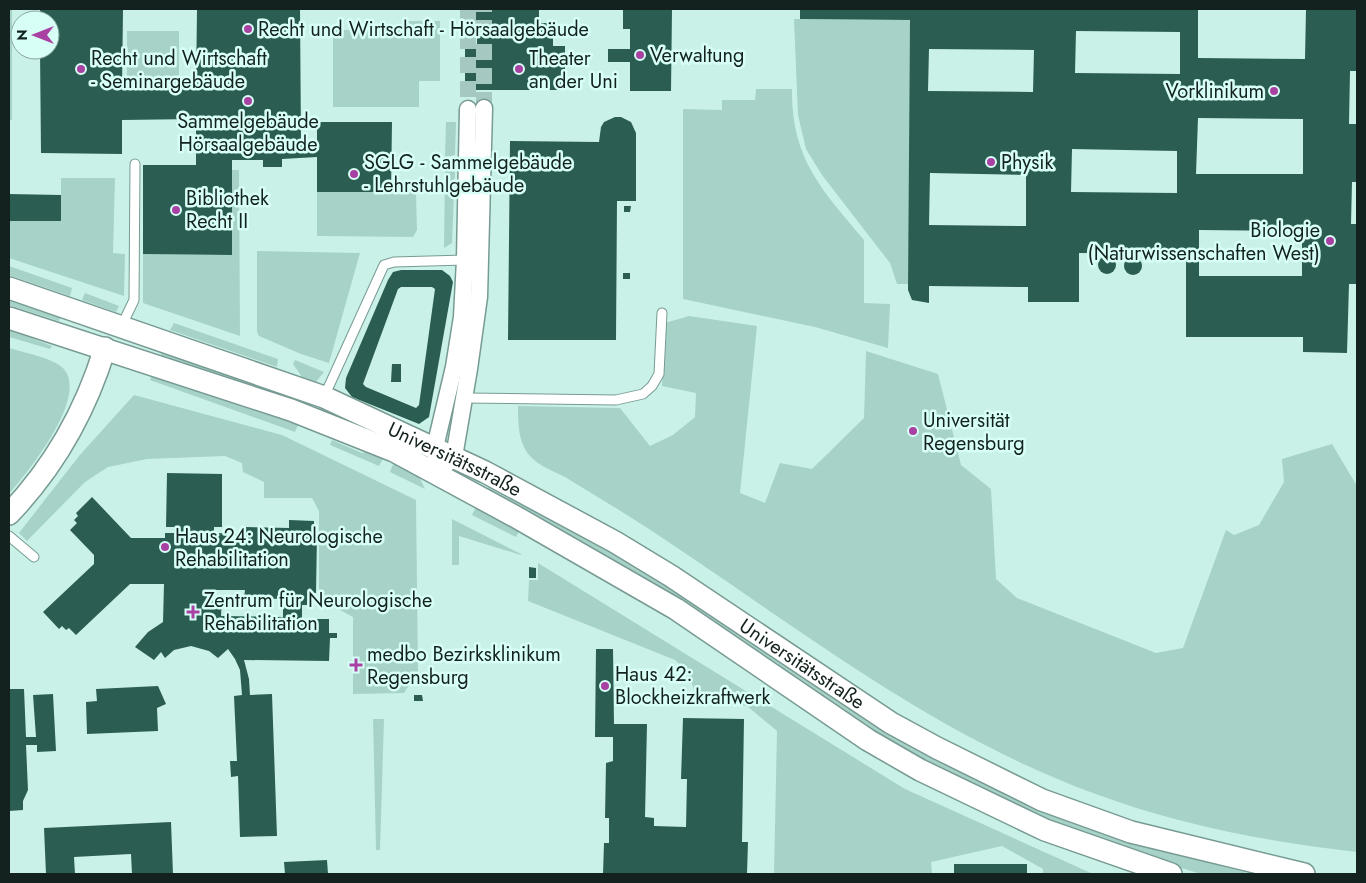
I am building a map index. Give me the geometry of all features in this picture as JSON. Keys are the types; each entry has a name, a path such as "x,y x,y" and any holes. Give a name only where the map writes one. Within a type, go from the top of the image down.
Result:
{"street":[{"path":"438,473 465,398 475,334 473,260 476,108"},
{"path":"444,453 458,341 473,260"},
{"name":"Universitätsstraße","path":"9,288 122,325 324,397 485,472 615,542 671,576 891,723 1042,800 1130,832 1304,874"},
{"name":"Universitätsstraße","path":"9,318 291,410 394,451 438,473 676,609 868,740 920,770 1045,830 1171,874"},
{"path":"9,514 40,479 66,440 94,381 105,348 114,333 122,325"},
{"name":"Universitätsstraße","path":"291,410 310,409 318,405 324,397"}],"lane":[{"path":"122,325 134,300 134,164"},
{"path":"324,397 384,265 400,261 473,260"},
{"path":"465,398 616,400 643,394 652,386 658,374 662,313"},
{"path":"9,536 34,557"}],"green space":[{"path":"9,9 12,9 10,10 10,60 12,60 12,120 9,120"},
{"path":"794,19 910,20 909,284 897,284 890,263 822,175 806,149 798,115"},
{"path":"404,21 440,21 440,81 419,81 419,107 333,107 333,30 403,30"},
{"path":"127,31 179,31 179,85 127,85"},
{"path":"756,89 792,89 793,114 803,154 822,189 864,240 864,303 890,304 888,348 815,327 683,299 683,109 722,110 722,100 755,100"},
{"path":"446,122 456,122 455,155 445,157"},
{"path":"232,170 239,170 240,336 143,303 143,254 232,255"},
{"path":"445,170 455,170 452,243 444,248"},
{"path":"61,178 115,178 113,253 125,254 124,296 9,258 9,221 61,221"},
{"path":"391,190 416,192 417,230 413,237 317,236 317,192"},
{"path":"257,251 360,253 329,363 301,354 259,336 257,332"},
{"path":"9,266 72,288 70,296 9,275"},
{"path":"85,293 119,306 116,312 82,300"},
{"path":"9,295 62,312 59,321 9,305"},
{"path":"689,316 757,326 740,493 765,503 780,463 812,469 864,418 866,351 938,374 961,465 991,489 996,579 1017,598 1156,653 1183,648 1226,530 1234,535 1259,525 1284,482 1282,459 1332,444 1357,486 1357,852 1256,837 1158,815 1093,793 1033,769 975,740 864,674 649,529 531,457 521,440 518,406 620,408 650,446 673,435 695,417 696,393 662,386 665,323"},
{"path":"174,323 278,359 277,367 170,330"},
{"path":"9,330 52,346 50,349 9,337"},
{"path":"9,348 45,358 63,368 69,381 69,396 63,414 42,452 9,494"},
{"path":"161,352 304,400 224,380 161,355"},
{"path":"295,360 324,372 315,383 302,377 293,364"},
{"path":"153,372 298,425 295,432 150,380"},
{"path":"134,395 282,435 416,500 418,671 404,693 353,694 353,617 336,608 336,596 319,596 319,511 312,498 264,498 264,482 243,472 242,463 225,456 147,459 108,467 85,482 27,541 19,533 79,456"},
{"path":"332,440 362,453 374,450 385,455 379,466 330,445"},
{"path":"395,459 414,466 425,489 390,472"},
{"path":"488,487 525,507 571,524 808,676 1117,838 1251,874 1201,874 1078,836 923,763 485,494"},
{"path":"476,507 520,529 516,537 472,515"},
{"path":"452,519 521,555 459,536 459,565 452,565"},
{"path":"538,563 905,789 1093,874 1043,874 1043,869 1002,846 931,862 932,874 774,874 777,731 747,706 697,701 690,679 675,660 528,601 529,580 538,580"},
{"path":"373,719 384,719 380,850 376,850"}],"building":[{"path":"123,9 122,88 196,88 197,9 300,9 301,143 317,143 317,122 392,122 391,192 317,192 317,157 282,159 282,167 263,167 263,160 232,160 232,255 143,254 143,165 196,165 196,119 122,120 122,154 41,153 40,60 60,60 60,10 40,10"},
{"path":"460,9 539,9 539,23 553,23 553,46 565,46 565,90 465,90 465,47 477,47 477,30 460,30"},
{"name":"Verwaltung","path":"623,9 672,9 671,91 630,91 630,62 608,62 608,49 630,49 630,29 623,29"},
{"name":"Physik","path":"800,9 1198,9 1198,58 1305,59 1306,9 1357,9 1357,71 1350,71 1349,124 1357,124 1357,182 1352,182 1351,224 1357,224 1357,284 1349,284 1347,353 1303,352 1303,337 1186,337 1186,254 1079,253 1079,302 1028,302 1028,287 929,286 929,303 912,300 908,290 910,20 800,19","holes":["1076,31 1180,32 1180,74 1075,73","929,49 1034,50 1033,92 928,91","1198,118 1303,119 1303,174 1196,174","1072,149 1177,151 1177,193 1071,192","930,173 1026,175 1026,226 929,225","1199,230 1302,231 1302,276 1199,276"]},
{"path":"615,117 621,117 631,122 636,133 636,201 617,201 616,340 508,340 510,141 599,142 601,127 604,122"},
{"path":"9,194 61,195 61,221 9,221"},
{"path":"624,206 631,206 630,212 624,212"},
{"path":"1107,256 1113,259 1116,265 1113,271 1107,274 1101,271 1098,265 1101,259"},
{"path":"1133,257 1139,260 1142,266 1139,272 1133,275 1127,272 1124,266 1127,260"},
{"path":"401,270 442,270 450,276 453,282 429,417 419,424 352,397 345,388 346,378 393,272","holes":["401,287 432,287 435,289 419,405 416,408 363,384 398,289"]},
{"path":"623,273 630,273 630,279 623,279"},
{"path":"392,364 401,364 401,382 391,382"},
{"path":"167,473 222,474 222,527 214,527 214,533 245,534 245,527 289,528 289,520 314,521 314,534 317,534 316,593 313,593 313,605 302,605 302,619 329,619 329,633 337,633 337,638 330,638 329,661 244,660 249,679 250,695 272,694 277,836 240,837 238,776 231,777 230,761 237,761 234,696 242,695 240,670 228,649 218,658 209,651 191,646 174,650 165,658 161,652 154,660 135,647 148,632 163,622 164,584 130,584 76,635 69,628 66,630 62,626 59,629 43,612 94,564 94,555 70,530 77,523 74,520 78,516 76,513 92,497 131,538 165,538 165,533 174,533 174,527 166,527","holes":["213,590 245,590 244,598 283,599 283,617 221,616 222,597 213,596"]},
{"path":"529,567 536,568 536,578 529,578"},
{"path":"596,649 613,649 614,724 647,724 645,817 654,818 654,826 686,827 687,779 681,779 683,718 744,719 742,842 748,842 747,874 603,874 604,843 609,843 609,818 605,818 606,763 613,761 613,737 595,737"},
{"path":"158,686 166,704 157,708 158,731 87,734 86,702 97,701 96,689"},
{"path":"9,689 24,689 26,737 36,737 33,695 53,694 56,751 37,752 37,745 26,745 28,790 23,801 23,810 9,811"},
{"path":"414,695 422,695 423,701 414,701"},
{"path":"171,822 173,874 132,874 131,854 74,857 75,874 46,874 44,828"},
{"path":"327,860 328,874 285,874 284,862"},
{"path":"954,864 1027,864 1027,874 954,874"}],"tunnel":[{"path":"468,9 468,109"},
{"path":"484,9 484,108"}],"place":[{"name":"Recht und Wirtschaft - Hörsaalgebäude","path":"248,29"},
{"name":"Verwaltung","path":"640,55"},
{"name":"Recht und Wirtschaft - Seminargebäude","path":"81,69"},
{"name":"Theater an der Uni","path":"519,69"},
{"name":"Vorklinikum","path":"1274,91"},
{"name":"Sammelgebäude Hörsaalgebäude","path":"248,101"},
{"name":"Physik","path":"991,162"},
{"name":"SGLG - Sammelgebäude - Lehrstuhlgebäude","path":"354,174"},
{"name":"Bibliothek Recht II","path":"176,210"},
{"name":"Biologie (Naturwissenschaften West)","path":"1330,241"},
{"name":"Universität Regensburg","path":"913,431"},
{"name":"Haus 24: Neurologische Rehabilitation","path":"165,547"},
{"name":"Zentrum für Neurologische Rehabilitation","path":"193,612"},
{"name":"medbo Bezirksklinikum Regensburg","path":"356,665"},
{"name":"Haus 42: Blockheizkraftwerk","path":"605,686"}]}
